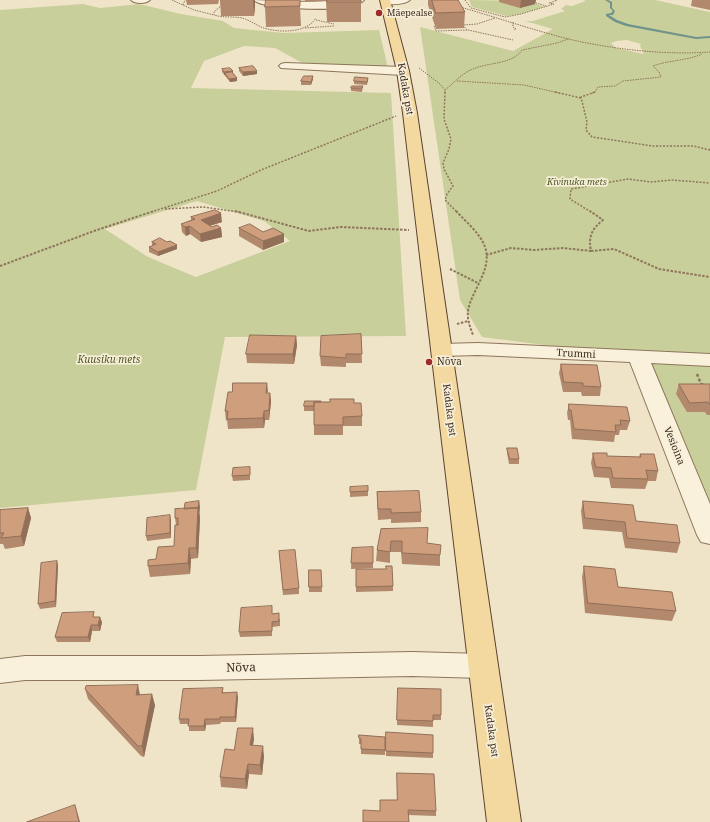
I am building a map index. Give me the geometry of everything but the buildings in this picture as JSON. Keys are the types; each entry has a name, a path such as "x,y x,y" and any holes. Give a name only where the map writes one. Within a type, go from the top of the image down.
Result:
{"main road":[{"name":"Kadaka pst","path":"385,0 403,71 410,113 482,666 504,822"}],"street":[{"path":"262,1 343,5 359,0"},
{"path":"385,0 405,0"},
{"path":"295,3 305,10 302,11 303,16"},
{"path":"284,66 403,71"},
{"name":"Trummi","path":"441,350 478,349 710,360"},
{"name":"Vesioina","path":"638,357 710,535"},
{"name":"Nõva","path":"0,671 25,668 199,668 412,664 482,666"}],"path":[{"path":"172,0 194,10 220,17 245,19 260,26 272,29 289,30 334,25 316,20 303,28"},
{"path":"183,4 185,0"},
{"path":"466,0 471,8 505,17 521,14 554,4 549,3 557,0 555,0"},
{"path":"526,0 547,6"},
{"path":"458,3 465,10 556,34 568,39 643,51 703,54"},
{"path":"214,15 214,12 224,4"},
{"path":"316,14 316,20"},
{"path":"463,25 477,24 496,18"},
{"path":"513,22 513,27 516,29 514,30"},
{"path":"461,23 468,30"},
{"path":"434,26 436,31 468,30 512,40"},
{"path":"445,90 466,72 474,68 506,61 520,53 522,50 532,46 551,45 568,39"},
{"path":"456,81 524,85 581,98 595,92 598,87 615,86 623,81 661,77 659,72 653,66 662,62 693,59 710,52"},
{"path":"419,68 440,84 445,90 444,119 451,139 443,164 453,186 446,194 445,200 473,230 486,248 486,267 478,283 468,310 468,320 475,339"},
{"path":"581,98 587,122 586,130 592,137 653,146 693,146 710,150"},
{"path":"0,266 94,231 217,191 261,170 349,136 386,119 410,113"},
{"path":"591,251 589,240 592,229 603,220 570,199 571,189 628,179 651,182 672,180 710,183"},
{"path":"161,210 203,207 230,210 309,231 341,227 426,230"},
{"path":"486,255 511,248 534,250 562,248 591,251 614,249 659,269 710,277"},
{"path":"446,268 478,283"}],"green space":[{"path":"469,0 529,1 544,7 520,14 506,16 472,7"},
{"name":"Kivinuka mets","path":"583,0 655,0 710,12 710,535 638,357 482,337 460,300 420,27 513,51 553,29 525,21 533,21 565,11 561,9 566,5 572,6 586,1","holes":["627,40 641,44 640,46 644,54 616,48 611,43"]},
{"name":"Kuusiku mets","path":"83,4 100,8 139,4 181,14 223,21 234,28 284,33 379,30 388,68 308,66 275,48 244,46 204,61 191,88 391,93 406,336 225,337 196,490 0,508 0,10","holes":["197,201 264,221 290,241 196,277 148,257 105,229"]}],"waterway":[{"path":"606,0 611,3 611,8 614,11 612,14 607,15 616,21 627,25 696,38 710,37"}],"place":[{"name":"Mäepealse","path":"379,13"},
{"name":"Nõva","path":"429,362"}]}
